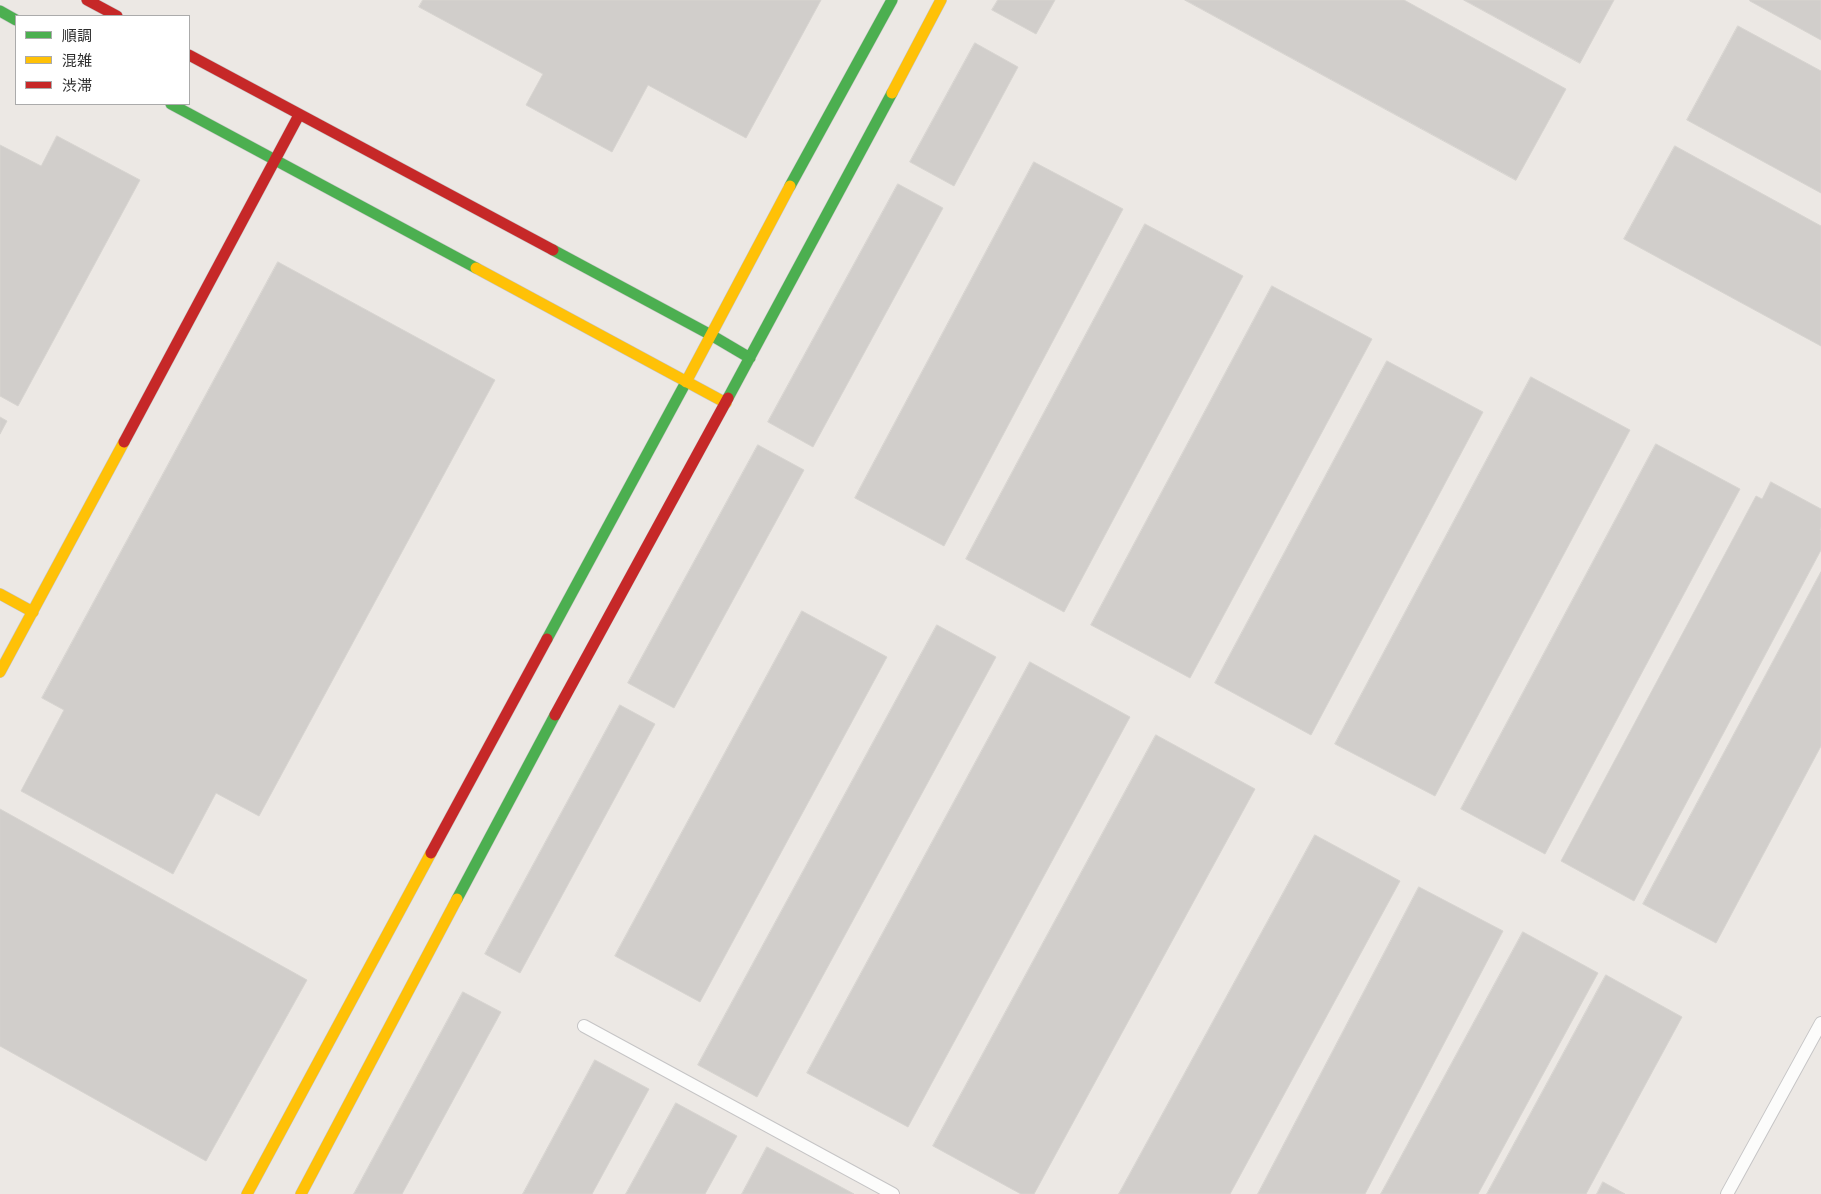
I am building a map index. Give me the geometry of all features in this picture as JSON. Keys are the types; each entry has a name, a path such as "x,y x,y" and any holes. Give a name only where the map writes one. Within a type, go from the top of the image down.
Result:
{"street":[{"path":"87,0 115,15"},
{"path":"247,1194 892,0"},
{"path":"301,1194 568,692 726,403 941,0"},
{"path":"0,11 15,19"},
{"path":"190,56 711,335 750,358"},
{"path":"174,105 726,403"},
{"path":"0,672 300,115"},
{"path":"0,594 33,612"}],"lane":[{"path":"1727,1194 1821,1023"},
{"path":"584,1026 894,1194"}],"building":[{"path":"423,0 821,0 746,138 648,85 612,152 526,105 543,74 419,7"},
{"path":"998,0 1055,0 1036,34 992,10"},
{"path":"1185,0 1404,0 1566,89 1516,180"},
{"path":"1464,0 1614,0 1580,63"},
{"path":"1821,0 1821,40 1750,1"},
{"path":"1738,26 1821,71 1821,193 1687,120"},
{"path":"975,43 1018,67 954,186 910,162"},
{"path":"57,136 140,180 18,406 0,396 0,145 41,166"},
{"path":"1675,146 1821,226 1821,346 1624,239"},
{"path":"1034,162 1123,209 944,546 855,498"},
{"path":"898,184 943,208 813,447 768,422"},
{"path":"1145,224 1243,276 1064,612 966,559"},
{"path":"278,262 495,380 259,816 216,793 173,874 21,791 64,710 42,698"},
{"path":"1272,286 1372,339 1190,678 1091,625"},
{"path":"1387,361 1483,412 1311,735 1215,683"},
{"path":"1531,377 1630,430 1435,796 1335,744"},
{"path":"0,417 7,421 0,434"},
{"path":"1656,444 1740,489 1545,854 1461,809"},
{"path":"758,445 804,470 674,708 628,683"},
{"path":"1771,482 1821,509 1821,550 1634,901 1561,861 1756,496 1762,499"},
{"path":"1821,572 1821,746 1716,943 1643,904"},
{"path":"802,611 887,657 700,1002 615,956"},
{"path":"937,625 996,657 757,1097 698,1065"},
{"path":"1030,662 1130,717 908,1127 807,1073"},
{"path":"620,705 655,724 520,973 485,954"},
{"path":"1156,735 1255,789 1034,1194 1021,1194 933,1146"},
{"path":"0,809 307,980 206,1161 0,1046"},
{"path":"1315,835 1400,881 1230,1194 1119,1194"},
{"path":"1419,887 1503,931 1365,1194 1258,1194"},
{"path":"1523,932 1598,973 1478,1194 1381,1194"},
{"path":"1606,975 1682,1017 1586,1194 1487,1194"},
{"path":"463,992 501,1012 402,1194 354,1194"},
{"path":"595,1060 649,1089 592,1194 523,1194"},
{"path":"676,1103 737,1136 705,1194 626,1194"},
{"path":"767,1147 854,1194 742,1194"},
{"path":"1603,1182 1625,1194 1597,1194"}],"traffic: fast":[{"path":"790,186 892,0"},
{"path":"0,11 15,19"},
{"path":"728,398 892,93"},
{"path":"173,105 476,268"},
{"path":"553,250 750,358"},
{"path":"547,639 686,382"},
{"path":"457,899 555,715"}],"traffic: slow":[{"path":"892,93 941,0"},
{"path":"686,382 790,186"},
{"path":"476,268 726,403"},
{"path":"0,672 124,442"},
{"path":"0,594 33,612"},
{"path":"247,1194 431,853"},
{"path":"301,1194 457,899"}],"traffic: jam":[{"path":"87,0 115,15"},
{"path":"190,56 553,250"},
{"path":"124,442 299,115"},
{"path":"555,715 728,398"},
{"path":"431,853 547,639"}]}
